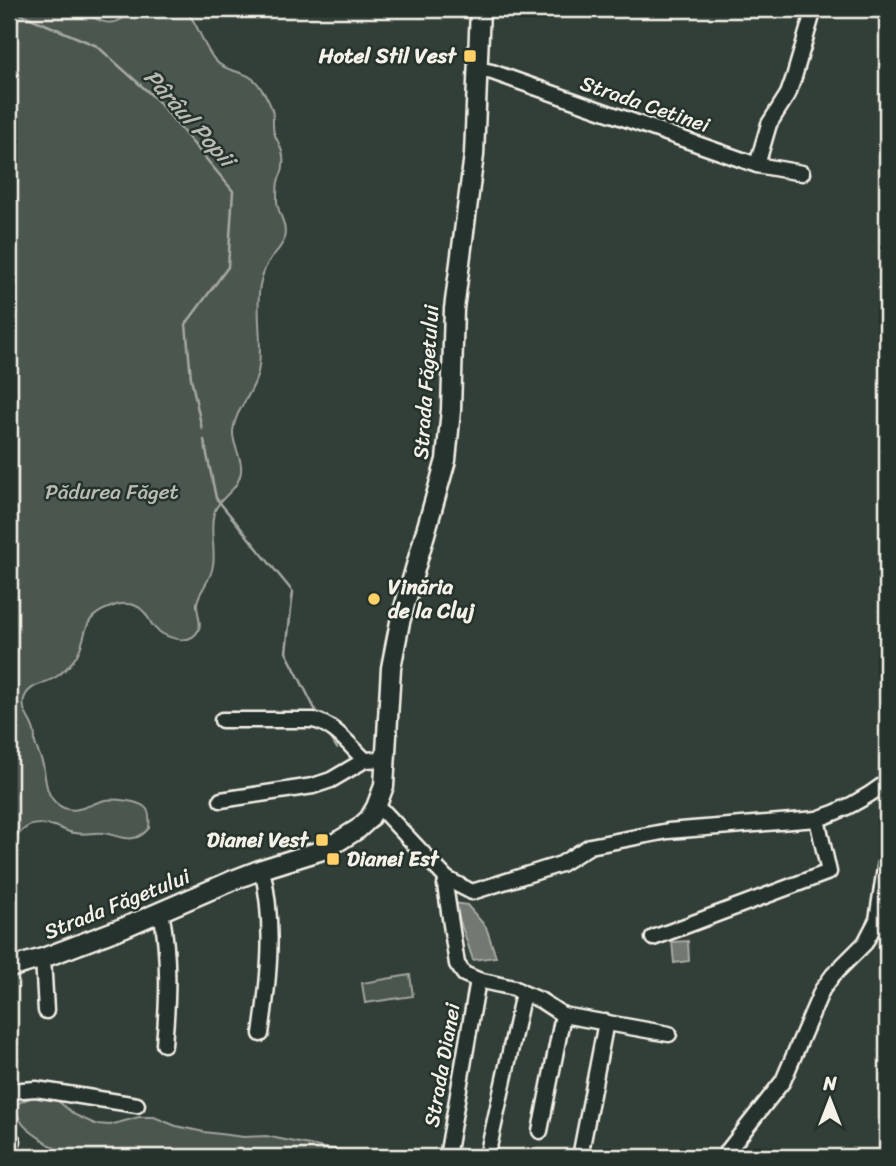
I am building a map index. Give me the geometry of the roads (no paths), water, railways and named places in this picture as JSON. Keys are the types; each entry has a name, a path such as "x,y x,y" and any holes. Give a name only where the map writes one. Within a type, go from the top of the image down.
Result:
{"main road":[{"name":"Strada Făgetului","path":"9,968 43,958 262,869 326,849 358,829 369,819 376,807 384,786 391,668 400,622 446,460 451,410 454,309 474,155 480,9"}],"street":[{"path":"757,165 769,124 788,94 814,9"},
{"name":"Strada Cetinei","path":"477,69 757,165 802,173"},
{"path":"222,720 320,721 365,760"},
{"path":"221,800 313,786 331,780 365,760 386,759"},
{"path":"376,807 385,813 447,879 472,892 562,864 590,846 668,831 817,819 836,813 872,794 887,782"},
{"path":"653,938 830,872 817,819"},
{"path":"723,1157 783,1081 822,990 865,943 877,920 887,855"},
{"path":"261,1034 270,964 269,913 262,869"},
{"name":"Strada Dianei","path":"447,879 445,885 457,964 464,974 514,988 563,1015 669,1034"},
{"path":"160,912 167,972 164,1044"},
{"path":"43,958 46,1011"},
{"name":"Strada Dianei","path":"447,1157 478,980"},
{"path":"488,1152 523,993"},
{"path":"540,1131 563,1015"},
{"path":"580,1157 606,1022"},
{"path":"9,1091 36,1089 137,1105"}],"waterway":[{"name":"Pârâul Popii","path":"9,9 97,46 156,99 233,191 228,267 186,324 191,378 202,429"},
{"name":"Pârâul Popii","path":"204,440 216,498 293,592 286,652 318,715"},
{"name":"Pârâul Popii","path":"328,733 337,748"}],"place":[{"name":"Hotel Stil Vest","path":"470,56"},
{"name":"Vinăria de la Cluj","path":"374,599"},
{"name":"Dianei Vest","path":"322,840"},
{"name":"Dianei Est","path":"333,859"}],"park label":[{"name":"Pădurea Făget","path":"112,492"}]}
